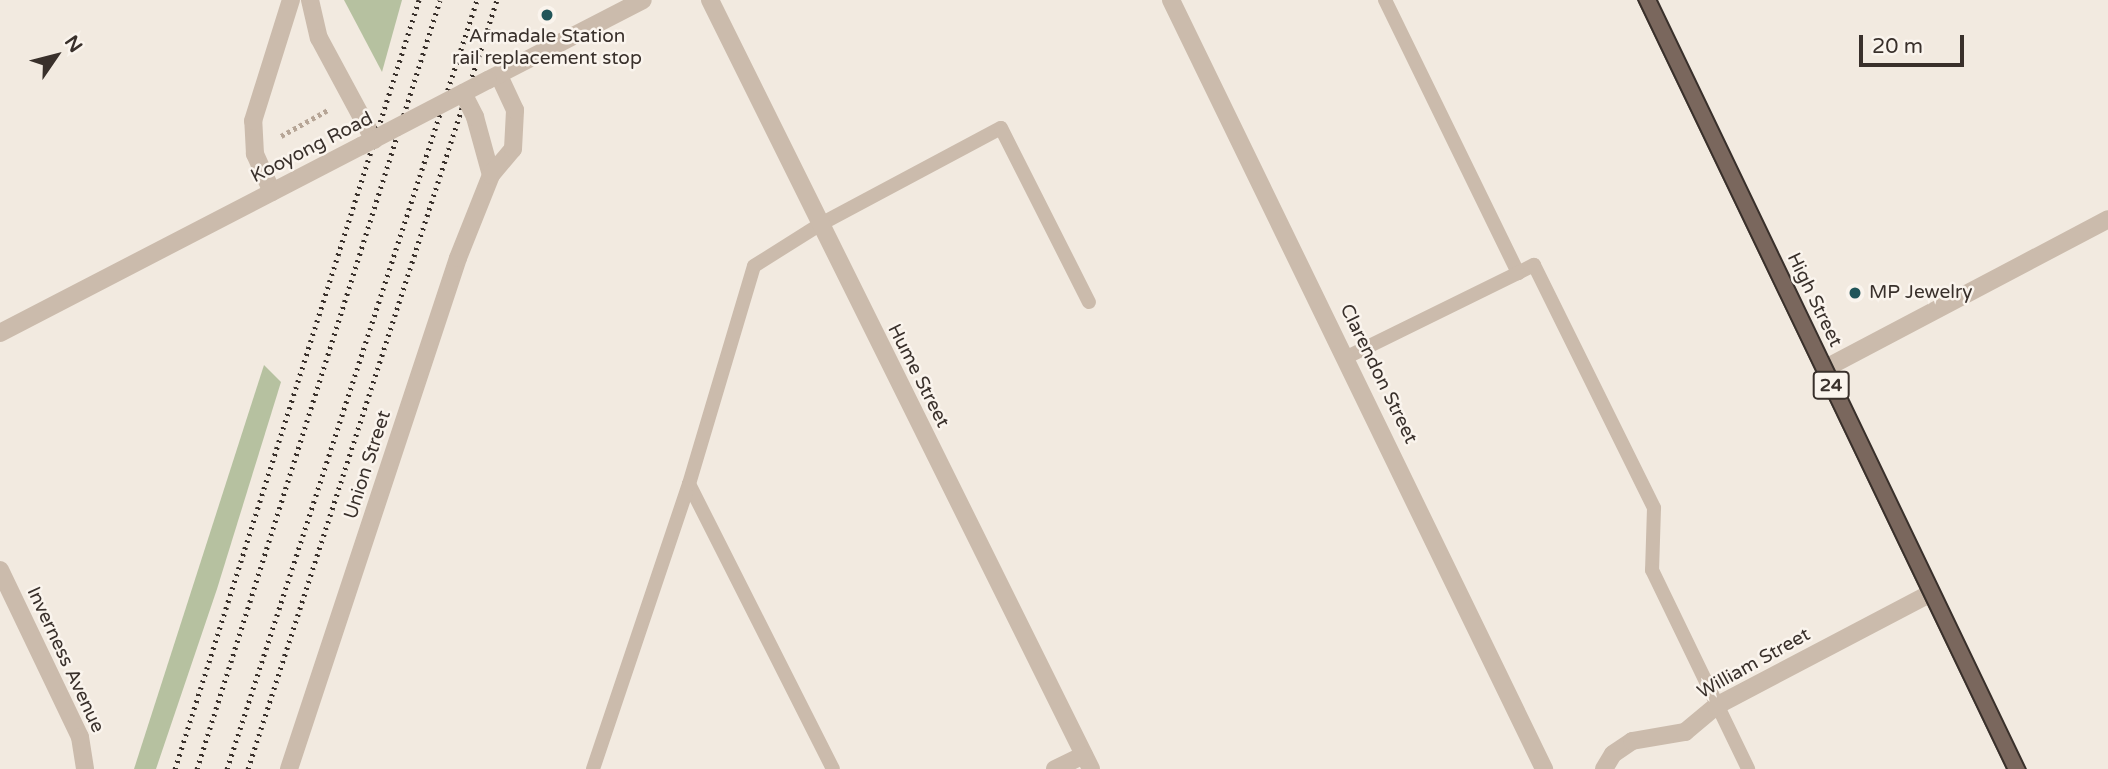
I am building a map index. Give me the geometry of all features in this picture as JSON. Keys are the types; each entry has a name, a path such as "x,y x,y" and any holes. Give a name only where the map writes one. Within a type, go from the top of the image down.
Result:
{"main road":[{"name":"High Street","path":"1647,0 2016,769"}],"street":[{"path":"272,192 255,154 253,121 290,0"},
{"path":"310,0 319,38 367,138"},
{"name":"Kooyong Road","path":"0,333 272,192 367,138 494,78 643,0"},
{"name":"Hume Street","path":"710,0 1087,762"},
{"name":"Clarendon Street","path":"1171,0 1347,357 1544,769"},
{"name":"Union Street","path":"289,769 458,258 491,175 513,149 517,136 515,110 494,78"},
{"path":"463,93 475,117 491,175"},
{"path":"1824,369 2108,219"},
{"name":"Inverness Avenue","path":"0,569 80,737 85,769"},
{"name":"William Street","path":"1604,769 1613,754 1632,741 1685,732 1716,706 1931,593"},
{"path":"1055,769 1087,762"}],"lane":[{"path":"1385,0 1518,273"},
{"path":"593,769 689,484 754,266 819,225 1001,128 1089,302"},
{"path":"1347,357 1534,265 1654,508 1652,570 1748,769"},
{"path":"689,484 833,769"}],"path":[{"path":"274,140 338,104"}],"green space":[{"path":"344,0 402,0 382,72"},
{"path":"264,365 281,382 217,589 156,769 134,769"}],"tram line":[{"path":"1638,0 2007,769"},
{"path":"1657,0 2026,769"}],"railway":[{"path":"175,769 419,0"},
{"path":"197,769 440,0"},
{"path":"227,769 477,0"},
{"path":"248,769 497,0"}],"place":[{"name":"Armadale Station rail replacement stop","path":"547,15"},
{"name":"MP Jewelry","path":"1855,293"}]}
